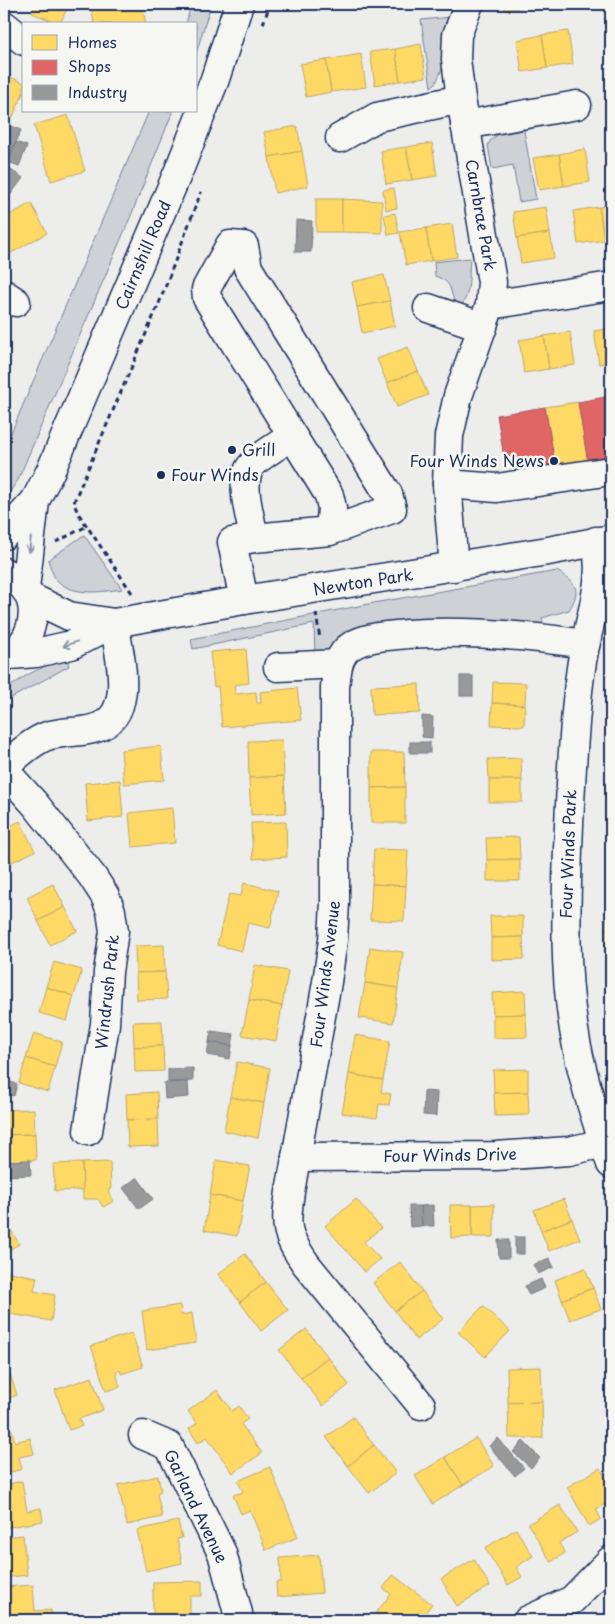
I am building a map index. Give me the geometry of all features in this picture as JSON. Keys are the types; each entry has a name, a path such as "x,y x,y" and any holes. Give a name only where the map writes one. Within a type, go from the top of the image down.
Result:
{"street":[{"name":"Cairnshill Road","path":"4,535 35,501 59,452 179,170 214,79 239,4"},
{"name":"Carnbrae Park","path":"454,567 447,484 449,436 458,396 487,316 492,282 463,112 456,59 457,35 469,4"},
{"path":"4,26 22,40"},
{"path":"340,138 377,117 576,105"},
{"path":"244,600 232,542 254,538 330,531 392,509 388,494 248,268 244,246 230,245 206,289 206,298 329,495 332,508 330,531"},
{"path":"428,308 487,316 611,286"},
{"path":"254,538 245,485 250,467 292,436"},
{"path":"447,484 497,488 611,471"},
{"name":"Cairnshill Road","path":"7,656 20,647 28,636 32,623 33,610 28,593 35,501"},
{"name":"Newton Park","path":"7,656 36,653 70,645 114,623 148,616 454,567 604,540"},
{"name":"Four Winds Park","path":"604,540 599,557 599,583 585,644 578,690 572,758 566,899 566,951 568,988 574,1030 582,1066 608,1153"},
{"name":"Newton Park","path":"4,572 15,578 28,593 69,616 114,623"},
{"path":"4,769 28,746 61,732 94,729 107,722 116,712 122,698 123,680 114,623"},
{"path":"278,667 338,664 343,653 351,646 365,640 389,636 443,632 490,632 585,644"},
{"name":"Four Winds Avenue","path":"338,664 335,687 335,902 333,940 286,1216 288,1232 294,1246 306,1264 421,1405"},
{"name":"Windrush Park","path":"4,769 82,862 105,896 112,911 114,931 108,972 105,1024 88,1131"},
{"name":"Four Winds Drive","path":"296,1157 496,1156 570,1151 608,1153"},
{"name":"Garland Avenue","path":"143,1435 168,1446 222,1554 238,1613 236,1620"},
{"path":"528,1620 572,1600 611,1560"}],"path":[{"path":"262,27 270,4"},
{"path":"148,616 78,513 74,504 160,301 201,192"},
{"path":"54,544 87,526"}],"shaded area":[{"path":"191,4 211,4 198,47 198,22 186,22"},
{"path":"452,17 444,65 437,80 431,87 421,20"},
{"path":"149,112 173,112 130,218 18,480 4,500 4,455 8,440"},
{"path":"523,125 536,199 519,202 513,165 492,169 488,145 500,133 501,128"},
{"path":"470,258 468,291 459,308 449,285 435,276 434,262"},
{"path":"84,535 122,589 96,592 77,591 61,584 55,578 48,560"},
{"path":"557,571 573,583 576,592 575,597 569,610 542,618 544,625 354,630 337,637 330,656 315,656 314,624 193,649 191,639 379,602"},
{"path":"4,605 9,618 4,632"},
{"path":"66,656 69,666 4,702 4,691 27,675"}],"building: Homes":[{"path":"28,4 69,4 61,22 55,22 32,13 35,7"},
{"path":"103,4 142,4 146,22 94,22 91,6"},
{"path":"504,4 538,4 538,5 505,10"},
{"path":"568,31 573,64 547,68 542,35"},
{"path":"542,35 547,68 522,72 517,40"},
{"path":"421,44 426,77 400,81 395,49"},
{"path":"395,49 400,81 375,85 370,52"},
{"path":"361,54 366,87 331,92 326,60"},
{"path":"326,60 331,92 306,97 300,64"},
{"path":"4,74 22,82 22,96 13,117 4,114"},
{"path":"68,115 85,171 51,181 34,125"},
{"path":"297,126 302,151 269,157 264,132"},
{"path":"432,143 437,176 412,180 406,147"},
{"path":"406,147 412,180 386,184 381,151"},
{"path":"585,149 590,182 564,186 559,154"},
{"path":"302,151 308,186 275,193 269,157"},
{"path":"559,154 564,186 539,190 533,158"},
{"path":"394,188 397,208 386,210 383,190"},
{"path":"316,199 342,199 342,232 316,232"},
{"path":"342,199 382,201 382,233 342,232"},
{"path":"31,203 47,233 4,257 4,218"},
{"path":"611,205 611,239 604,240 599,207"},
{"path":"546,207 550,233 517,238 513,212"},
{"path":"599,207 604,240 578,244 573,211"},
{"path":"395,213 399,233 388,235 384,215"},
{"path":"452,224 457,257 431,261 426,228"},
{"path":"426,228 431,261 406,265 400,232"},
{"path":"550,233 554,258 521,263 517,238"},
{"path":"384,275 390,301 357,307 352,282"},
{"path":"390,301 395,326 362,333 357,307"},
{"path":"611,328 611,362 599,364 594,331"},
{"path":"570,332 575,365 549,369 544,336"},
{"path":"544,336 549,369 524,373 519,340"},
{"path":"408,347 418,371 387,383 377,359"},
{"path":"418,371 428,395 397,407 387,383"},
{"path":"578,402 588,463 556,469 545,407"},
{"path":"246,649 249,683 234,685 235,694 256,692 257,703 261,703 260,692 297,688 301,720 222,727 218,686 214,687 210,652"},
{"path":"493,682 526,683 525,705 492,703"},
{"path":"419,684 420,713 372,715 371,686"},
{"path":"492,703 525,705 524,726 491,725"},
{"path":"282,740 284,776 249,778 248,741"},
{"path":"161,746 164,780 124,784 121,750"},
{"path":"371,752 404,752 405,787 371,788"},
{"path":"521,758 522,780 489,780 488,759"},
{"path":"284,776 286,813 251,815 249,778"},
{"path":"120,780 123,817 88,821 85,783"},
{"path":"489,780 522,780 522,802 489,802"},
{"path":"405,787 405,823 371,823 371,788"},
{"path":"172,808 175,843 132,847 129,813"},
{"path":"20,821 35,851 12,862 4,846 4,829"},
{"path":"286,822 287,857 253,859 251,823"},
{"path":"519,837 520,859 487,860 486,838"},
{"path":"4,846 12,862 4,866"},
{"path":"374,849 408,850 406,886 372,884"},
{"path":"610,853 611,874 609,874"},
{"path":"520,859 520,881 487,881 487,860"},
{"path":"244,883 278,891 270,928 248,923 242,951 217,945 229,894 241,896"},
{"path":"53,884 65,907 38,921 27,897"},
{"path":"372,884 406,886 404,921 370,920"},
{"path":"65,907 77,931 50,945 38,921"},
{"path":"607,908 611,908 611,930 606,930"},
{"path":"490,916 523,916 523,937 491,938"},
{"path":"606,930 611,930 611,952 605,952"},
{"path":"523,937 524,959 491,960 491,938"},
{"path":"164,945 165,972 136,973 135,946"},
{"path":"370,947 403,952 398,988 365,983"},
{"path":"54,962 82,970 74,996 46,987"},
{"path":"255,965 288,971 282,1006 249,1000"},
{"path":"165,972 167,999 137,1000 136,973"},
{"path":"608,979 611,979 611,1000 607,1000"},
{"path":"365,983 398,988 393,1023 359,1018"},
{"path":"46,987 74,996 67,1021 39,1013"},
{"path":"525,991 526,1014 493,1015 492,993"},
{"path":"249,1000 282,1006 276,1041 242,1035"},
{"path":"607,1000 611,1000 611,1023 606,1022"},
{"path":"526,1014 527,1037 493,1038 493,1015"},
{"path":"162,1021 163,1046 134,1047 133,1022"},
{"path":"34,1033 62,1042 55,1067 26,1058"},
{"path":"355,1035 390,1041 383,1080 349,1074"},
{"path":"163,1046 164,1071 135,1072 134,1047"},
{"path":"26,1058 55,1067 48,1092 19,1083"},
{"path":"237,1062 270,1068 264,1103 230,1097"},
{"path":"528,1069 528,1092 494,1093 493,1070"},
{"path":"349,1074 383,1080 381,1092 391,1094 389,1105 379,1104 377,1118 342,1113"},
{"path":"157,1092 158,1119 127,1120 126,1094"},
{"path":"528,1092 529,1115 495,1116 494,1093"},
{"path":"230,1097 264,1103 258,1138 224,1131"},
{"path":"34,1109 35,1134 4,1135 4,1110"},
{"path":"158,1119 159,1146 128,1147 127,1120"},
{"path":"35,1134 36,1160 4,1161 4,1135"},
{"path":"216,1160 250,1166 243,1201 210,1195"},
{"path":"110,1162 111,1189 109,1189 109,1193 114,1201 103,1207 98,1199 83,1199 82,1163"},
{"path":"82,1163 83,1190 55,1191 53,1164"},
{"path":"210,1195 243,1201 237,1236 204,1230"},
{"path":"356,1199 381,1228 364,1242 380,1259 365,1272 325,1226"},
{"path":"564,1199 572,1219 541,1231 534,1210"},
{"path":"494,1204 494,1237 472,1237 472,1205"},
{"path":"450,1205 472,1205 472,1237 451,1238"},
{"path":"4,1218 19,1244 4,1253"},
{"path":"572,1219 580,1239 549,1251 541,1231"},
{"path":"245,1254 266,1282 240,1302 218,1274"},
{"path":"400,1262 422,1291 395,1311 373,1283"},
{"path":"585,1268 593,1288 562,1300 555,1280"},
{"path":"4,1271 37,1277 34,1291 55,1295 51,1321 4,1313"},
{"path":"266,1282 288,1310 261,1331 240,1302"},
{"path":"593,1288 601,1309 570,1320 562,1300"},
{"path":"422,1291 443,1319 416,1340 395,1311"},
{"path":"180,1305 181,1315 192,1313 196,1343 147,1350 142,1311"},
{"path":"483,1306 510,1331 485,1357 458,1332"},
{"path":"306,1329 328,1357 301,1378 279,1350"},
{"path":"132,1333 143,1367 121,1374 120,1370 116,1372 120,1387 106,1391 91,1346"},
{"path":"328,1357 349,1385 323,1406 301,1378"},
{"path":"541,1367 542,1402 508,1403 507,1368"},
{"path":"10,1374 17,1395 4,1400 4,1376"},
{"path":"92,1377 103,1410 79,1419 82,1426 69,1430 55,1390"},
{"path":"217,1390 232,1411 239,1406 248,1419 241,1424 262,1453 233,1473 207,1437 198,1443 189,1429 197,1423 188,1411"},
{"path":"4,1400 9,1417 4,1419"},
{"path":"542,1402 543,1438 509,1438 508,1403"},
{"path":"353,1417 374,1445 348,1466 326,1437"},
{"path":"12,1430 15,1442 30,1438 34,1454 19,1457 22,1469 4,1474 4,1432"},
{"path":"476,1438 494,1466 463,1485 445,1457"},
{"path":"374,1445 396,1473 369,1493 348,1466"},
{"path":"445,1457 463,1485 433,1504 415,1476"},
{"path":"270,1467 298,1537 266,1550 250,1510 241,1514 233,1495 243,1492 238,1481"},
{"path":"600,1468 611,1488 611,1501 596,1509 601,1519 589,1526 567,1487"},
{"path":"158,1476 161,1491 157,1493 162,1517 127,1525 118,1485"},
{"path":"22,1481 27,1511 41,1508 43,1521 4,1528 4,1485"},
{"path":"560,1505 577,1532 559,1543 565,1553 551,1562 528,1524"},
{"path":"178,1521 182,1538 177,1539 182,1563 146,1571 137,1530"},
{"path":"516,1529 533,1556 516,1567 522,1577 508,1585 485,1548"},
{"path":"23,1535 27,1575 4,1578 4,1537"},
{"path":"319,1555 322,1593 277,1597 276,1582 281,1582 280,1558"},
{"path":"474,1559 490,1586 457,1606 441,1579"},
{"path":"393,1575 432,1604 420,1620 383,1620 375,1614 391,1594 383,1588"},
{"path":"202,1581 202,1596 190,1596 190,1617 153,1617 153,1582"},
{"path":"33,1585 35,1611 51,1610 52,1620 4,1620 4,1587"},
{"path":"275,1613 321,1617 321,1620 274,1620"}],"building: Shops":[{"path":"610,396 611,459 588,463 578,402"},
{"path":"545,407 556,469 524,474 521,461 505,464 497,415"}],"building: Industry":[{"path":"5,124 21,130 10,157 4,154"},
{"path":"16,142 27,146 19,166 8,162"},
{"path":"4,164 11,170 4,180"},
{"path":"11,170 23,178 6,201 4,199 4,180"},
{"path":"296,220 312,221 311,252 295,252"},
{"path":"460,676 473,676 473,696 460,696"},
{"path":"422,716 433,717 432,738 422,737"},
{"path":"410,742 430,742 430,753 410,753"},
{"path":"211,1031 234,1034 232,1046 209,1042"},
{"path":"209,1042 232,1046 230,1059 207,1055"},
{"path":"193,1068 193,1081 168,1082 168,1069"},
{"path":"4,1080 17,1084 14,1096 4,1093"},
{"path":"188,1082 189,1097 165,1099 164,1083"},
{"path":"424,1091 437,1092 436,1116 423,1115"},
{"path":"30,1160 31,1175 5,1176 4,1161"},
{"path":"137,1177 153,1199 139,1209 123,1188"},
{"path":"433,1205 434,1226 422,1226 421,1206"},
{"path":"409,1206 421,1206 422,1226 410,1227"},
{"path":"515,1237 524,1237 524,1254 515,1254"},
{"path":"498,1240 509,1240 509,1258 499,1258"},
{"path":"549,1258 554,1267 538,1274 533,1265"},
{"path":"541,1279 545,1288 529,1295 525,1286"},
{"path":"498,1438 524,1468 515,1476 489,1446"},
{"path":"523,1441 540,1458 531,1468 513,1452"}],"place":[{"name":"Grill","path":"232,450"},
{"name":"Four Winds News","path":"554,461"},
{"name":"Four Winds","path":"161,475"}]}
